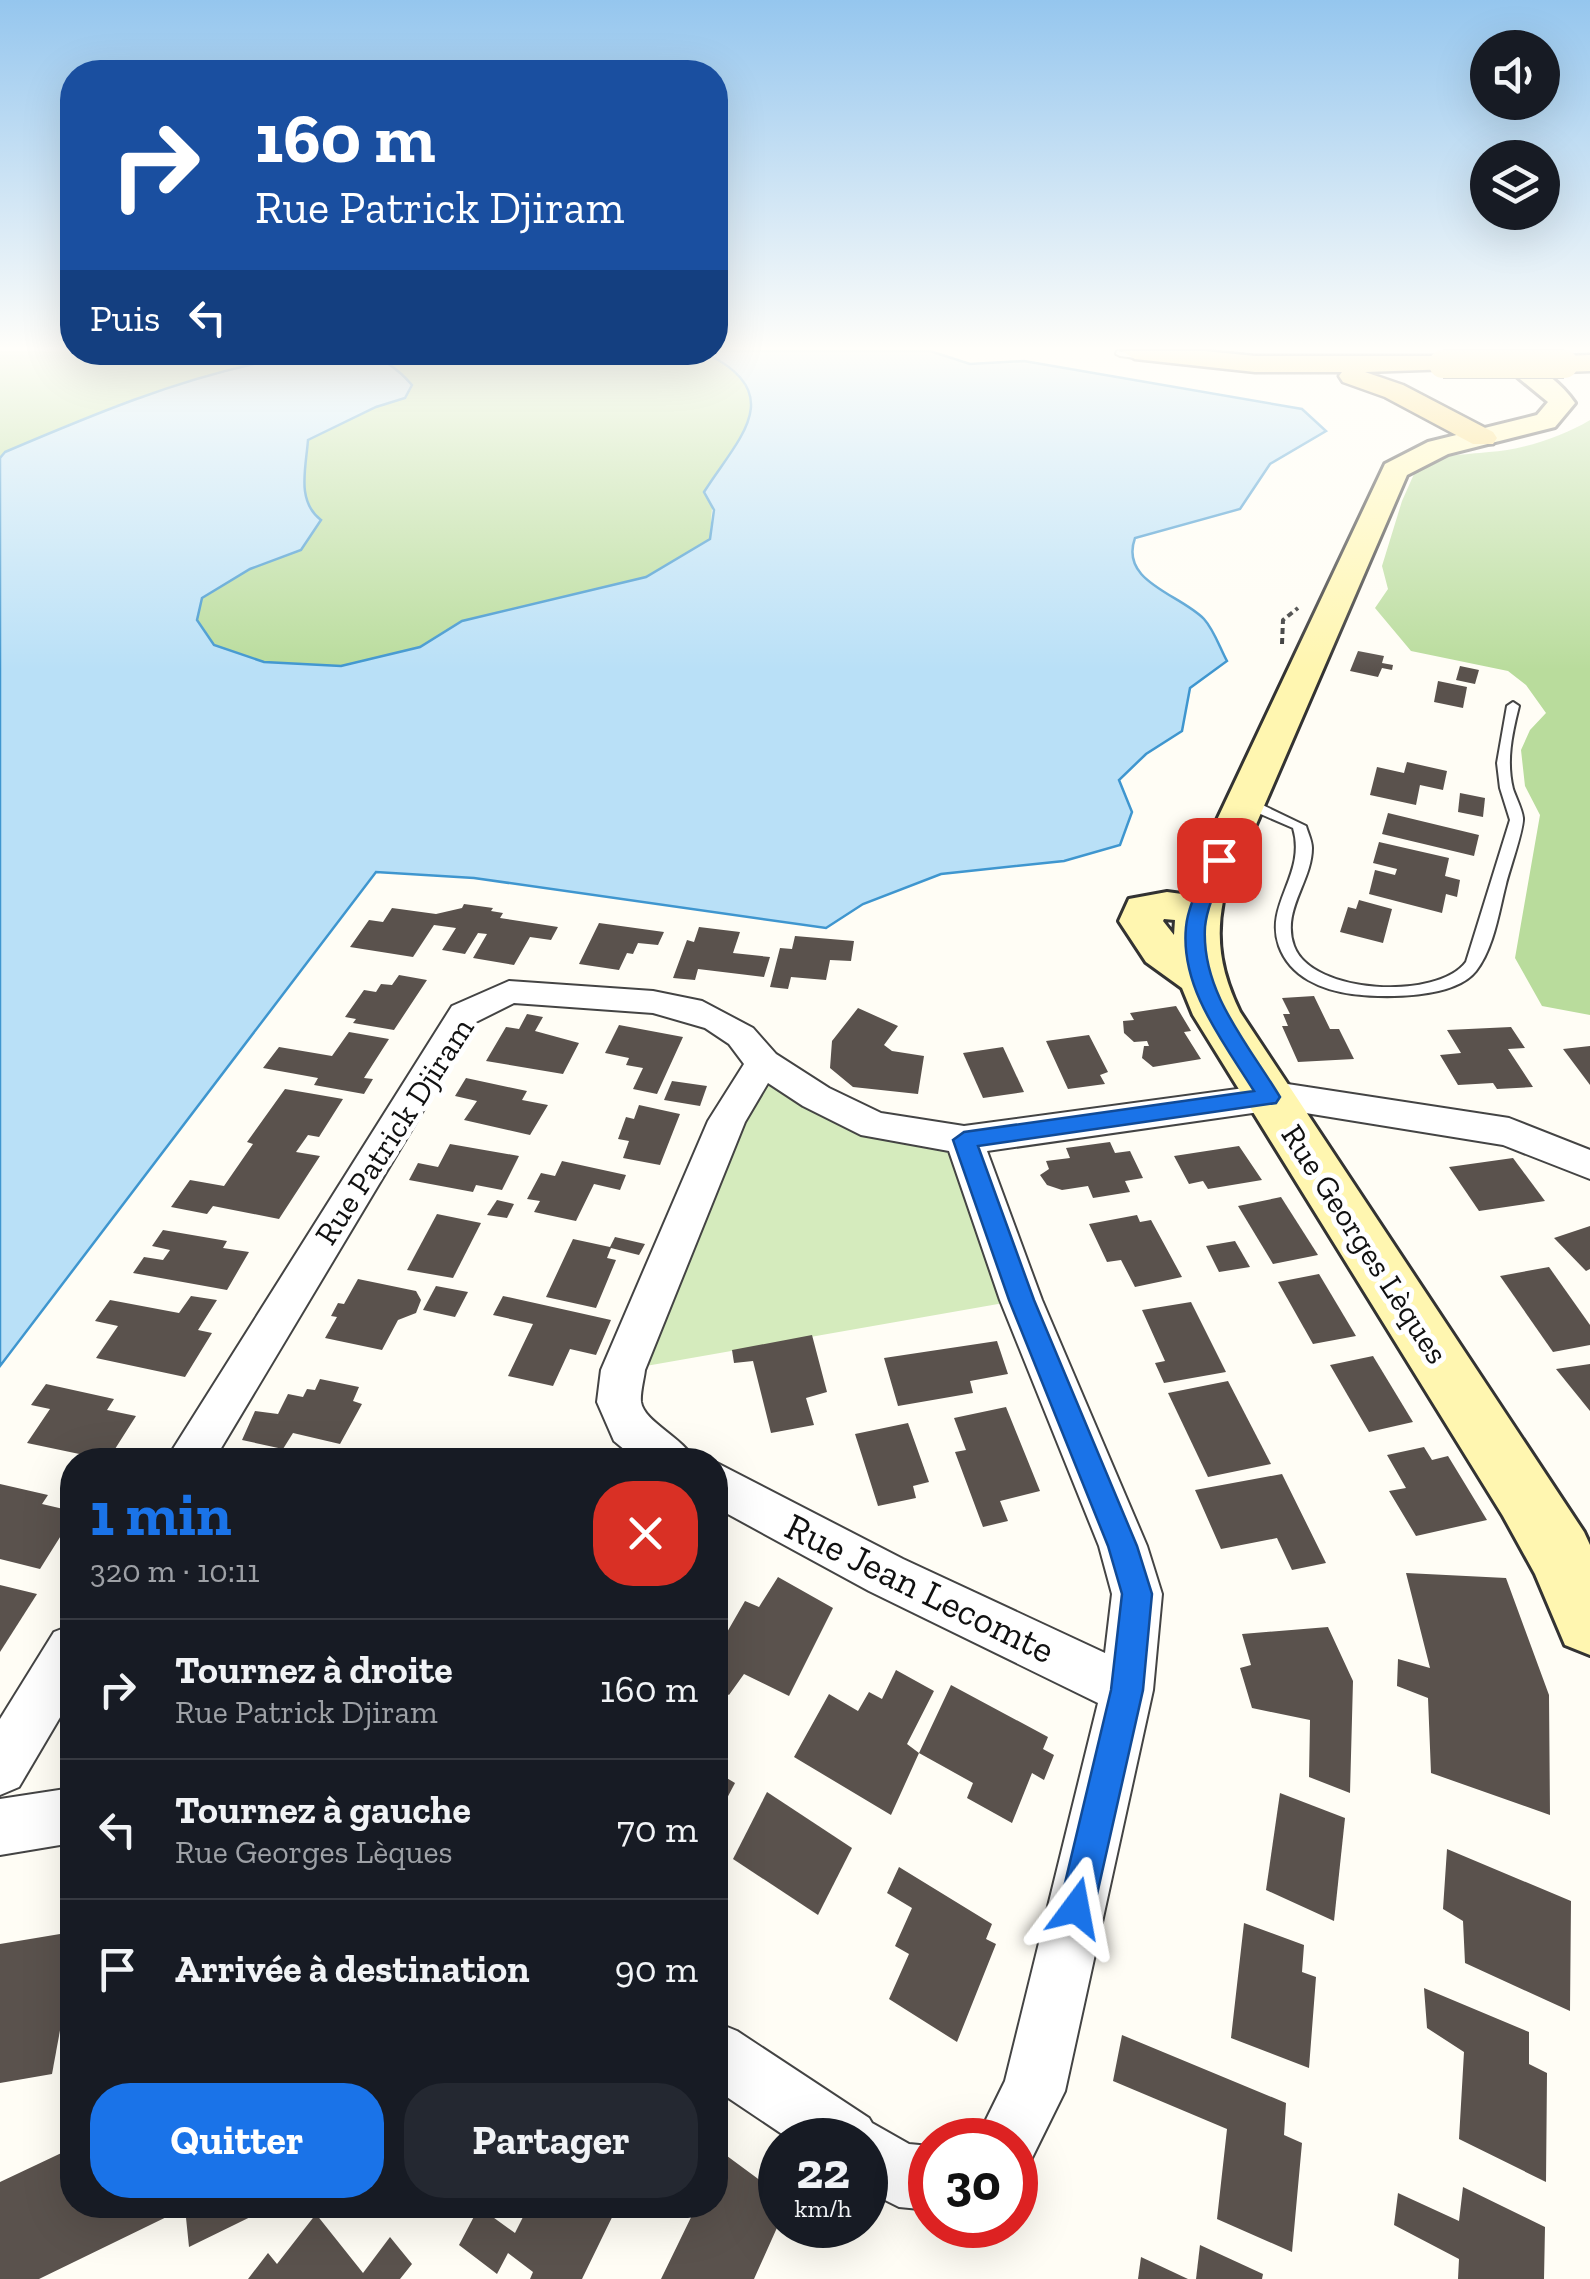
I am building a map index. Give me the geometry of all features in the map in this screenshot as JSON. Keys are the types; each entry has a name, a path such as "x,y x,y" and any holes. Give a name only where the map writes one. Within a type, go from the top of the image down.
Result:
{"main road":[{"name":"Rue Georges Lèques","path":"1418,457 1395,470 1198,911 1194,948 1200,978 1217,1014 1526,1495 1560,1554 1590,1621"}],"street":[{"name":"Rue Patrick Djiram","path":"197,1448 464,1014 509,992 653,1002 690,1009 717,1020 740,1036 762,1063 816,1097 874,1124 964,1140 1268,1097 1297,1098 1509,1132 1590,1164"},
{"path":"656,1448 630,1427 619,1402 623,1370 726,1121 762,1063"},
{"path":"964,1140 1137,1594 1127,1690 1034,2091 1020,2118"},
{"name":"Rue Jean Lecomte","path":"728,1491 886,1575 1127,1690"},
{"path":"0,1768 60,1670"},
{"path":"0,1827 60,1818"},
{"path":"728,2062 814,2118"}],"lane":[{"path":"1245,802 1299,826 1305,849 1287,896 1286,947 1302,971 1342,989 1388,990 1442,984 1471,970 1485,939 1504,852 1517,820 1504,786 1501,755 1513,706"}],"green space":[{"path":"306,457 728,457 714,477 710,539 646,577 462,621 420,647 340,666 264,662 214,645 197,620 202,599 250,569 301,550 321,521 309,504"},
{"path":"1444,457 1590,457 1590,1015 1542,1006 1515,958 1540,815 1525,786 1521,750 1530,730 1546,713 1526,685 1508,671 1411,651 1375,608 1388,589 1382,566 1418,465"},
{"path":"763,1063 816,1097 964,1140 1021,1300 623,1370"}],"water":[{"path":"306,457 305,494 321,520 301,550 250,569 202,598 197,620 214,645 264,662 341,666 420,647 462,621 646,577 710,539 714,510 704,492 727,457 1281,457 1270,464 1240,509 1135,538 1132,553 1143,576 1204,619 1227,661 1190,688 1182,731 1146,754 1119,780 1132,812 1120,845 1064,861 941,874 863,904 826,928 474,878 376,872 0,1366 0,458"}],"building":[{"path":"1358,651 1384,656 1382,663 1393,665 1392,670 1382,668 1378,677 1350,671"},
{"path":"1460,666 1479,670 1475,684 1456,680"},
{"path":"1438,681 1467,687 1463,708 1434,702"},
{"path":"1407,762 1447,771 1443,790 1420,785 1416,805 1370,795 1377,767 1404,773"},
{"path":"1460,793 1485,798 1483,817 1458,812"},
{"path":"1388,813 1479,835 1474,856 1382,834"},
{"path":"1379,842 1449,858 1445,876 1460,880 1457,897 1446,894 1442,913 1369,894 1375,870 1395,875 1397,869 1373,863"},
{"path":"1359,900 1392,909 1383,943 1340,932 1348,907 1356,909"},
{"path":"464,904 493,908 491,911 503,913 500,918 558,927 551,940 530,937 514,965 473,958 487,934 478,933 465,954 442,950 456,928 434,925 413,957 350,947 369,920 383,922 392,908 436,914 462,908"},
{"path":"599,923 664,932 658,945 638,943 633,954 627,953 619,970 579,964"},
{"path":"699,927 740,932 733,953 770,957 764,977 698,969 695,980 673,978 687,940 694,942"},
{"path":"795,936 854,941 851,961 830,960 826,980 791,977 788,989 770,987 780,948 792,949"},
{"path":"399,975 427,980 394,1030 353,1023 356,1019 345,1017 364,990 376,992 381,984 392,985"},
{"path":"1314,996 1330,1029 1339,1029 1354,1059 1298,1062 1282,1026 1288,1026 1283,1014 1290,1014 1282,998"},
{"path":"1176,1006 1191,1031 1184,1032 1201,1059 1153,1067 1142,1058 1144,1046 1149,1046 1147,1041 1134,1042 1124,1033 1123,1021 1134,1020 1130,1013"},
{"path":"858,1008 898,1026 884,1045 892,1051 924,1056 918,1094 853,1087 830,1068 832,1041"},
{"path":"527,1014 543,1017 535,1031 579,1043 563,1074 486,1061 506,1027 519,1029"},
{"path":"619,1025 683,1037 657,1094 633,1089 643,1068 626,1065 629,1058 605,1053"},
{"path":"1511,1027 1525,1048 1508,1049 1533,1087 1458,1085 1440,1055 1461,1053 1447,1030"},
{"path":"349,1032 389,1039 364,1078 373,1079 364,1094 314,1085 318,1078 263,1068 279,1047 332,1056"},
{"path":"1089,1035 1108,1072 1100,1075 1105,1084 1068,1089 1046,1041"},
{"path":"1590,1046 1590,1085 1563,1049"},
{"path":"1003,1047 1024,1092 983,1098 963,1053"},
{"path":"466,1078 527,1091 522,1100 548,1105 530,1135 464,1120 477,1101 455,1096"},
{"path":"672,1081 707,1086 700,1106 664,1100"},
{"path":"285,1089 343,1099 319,1137 308,1135 296,1152 320,1156 279,1219 213,1206 207,1214 171,1207 190,1180 224,1186 253,1144 247,1142"},
{"path":"639,1105 680,1114 660,1165 623,1158 629,1141 618,1139 626,1117 634,1119"},
{"path":"1110,1142 1115,1153 1130,1151 1143,1178 1125,1181 1130,1192 1093,1198 1088,1186 1062,1190 1047,1185 1040,1175 1049,1169 1046,1161 1070,1158 1066,1148"},
{"path":"450,1144 519,1156 502,1190 476,1185 473,1192 409,1180 418,1163 438,1167"},
{"path":"1239,1146 1262,1180 1208,1189 1203,1181 1189,1184 1174,1156"},
{"path":"1513,1158 1545,1201 1479,1211 1449,1167"},
{"path":"562,1161 626,1175 620,1190 594,1184 576,1221 534,1212 540,1201 527,1199 541,1173 555,1176"},
{"path":"1281,1197 1318,1255 1273,1264 1238,1206"},
{"path":"497,1200 514,1204 507,1218 487,1215"},
{"path":"437,1214 481,1223 453,1278 407,1270"},
{"path":"1137,1215 1140,1222 1151,1220 1182,1277 1135,1287 1121,1260 1107,1262 1089,1224"},
{"path":"1590,1226 1590,1269 1586,1271 1554,1238"},
{"path":"163,1230 227,1241 223,1248 249,1252 227,1290 133,1273 144,1257 163,1260 170,1250 152,1246"},
{"path":"615,1237 645,1244 639,1255 611,1248 607,1258 616,1260 596,1308 546,1297 573,1239 610,1247"},
{"path":"1235,1241 1250,1267 1219,1272 1206,1246"},
{"path":"1549,1267 1590,1325 1590,1345 1553,1352 1500,1276"},
{"path":"1319,1274 1356,1336 1313,1344 1278,1282"},
{"path":"358,1279 416,1291 421,1300 416,1313 398,1320 382,1350 325,1338 337,1317 331,1316 338,1303 344,1304"},
{"path":"436,1286 468,1292 455,1317 423,1310"},
{"path":"191,1296 217,1300 198,1330 212,1333 185,1377 96,1358 118,1326 95,1321 110,1300 179,1313"},
{"path":"503,1296 611,1320 596,1355 570,1349 553,1386 508,1376 533,1324 493,1315"},
{"path":"1191,1302 1226,1372 1164,1383 1155,1363 1165,1361 1142,1310"},
{"path":"812,1335 827,1392 806,1398 814,1425 771,1433 753,1361 734,1363 732,1350"},
{"path":"997,1341 1008,1374 970,1381 973,1393 898,1406 884,1358"},
{"path":"1373,1356 1413,1422 1369,1432 1330,1365"},
{"path":"1590,1364 1590,1411 1556,1369"},
{"path":"320,1379 359,1387 353,1401 362,1404 340,1444 293,1433 284,1448 242,1440 255,1411 278,1414 288,1394 303,1397 307,1389 315,1390"},
{"path":"1228,1381 1271,1464 1208,1477 1168,1393"},
{"path":"46,1384 114,1399 107,1410 136,1416 116,1448 60,1450 27,1443 50,1409 31,1405"},
{"path":"1006,1407 1040,1491 1000,1501 1008,1521 983,1527 955,1452 966,1450 954,1418"},
{"path":"908,1423 929,1482 913,1486 916,1498 878,1506 855,1434"},
{"path":"1424,1447 1432,1460 1448,1456 1487,1520 1416,1536 1389,1491 1406,1488 1387,1455"},
{"path":"1282,1474 1326,1563 1292,1570 1277,1538 1221,1549 1195,1490"},
{"path":"0,1484 48,1495 42,1504 60,1508 60,1537 40,1569 0,1559"},
{"path":"1406,1573 1506,1578 1549,1695 1550,1815 1431,1773 1428,1698 1397,1686 1398,1659 1430,1668"},
{"path":"778,1577 833,1608 789,1696 744,1674 728,1694 728,1630 745,1601 759,1607"},
{"path":"0,1585 37,1594 0,1652"},
{"path":"1328,1627 1353,1681 1350,1793 1309,1777 1310,1720 1252,1708 1240,1668 1251,1665 1242,1634"},
{"path":"896,1670 934,1691 907,1744 919,1753 891,1815 794,1757 829,1694 858,1711 869,1692 882,1699"},
{"path":"951,1685 1048,1737 1043,1749 1054,1755 1044,1780 1032,1773 1012,1823 967,1798 973,1783 919,1753"},
{"path":"767,1792 852,1848 818,1915 733,1859"},
{"path":"1280,1793 1345,1818 1334,1921 1266,1890"},
{"path":"1447,1849 1571,1901 1570,2011 1465,1963 1463,1921 1443,1909"},
{"path":"899,1867 992,1924 986,1939 996,1944 957,2042 889,1999 909,1954 895,1946 912,1908 887,1893"},
{"path":"1244,1923 1304,1945 1302,1972 1316,1977 1309,2068 1231,2038"},
{"path":"60,1934 60,2030 52,2074 0,2083 0,1944"},
{"path":"1424,1988 1529,2032 1529,2064 1547,2073 1546,2182 1459,2139 1464,2052 1427,2028"},
{"path":"1122,2035 1286,2103 1284,2135 1302,2143 1292,2252 1217,2219 1227,2129 1113,2081"},
{"path":"60,2154 60,2218 164,2218 39,2279 0,2279 0,2182"},
{"path":"728,2157 758,2179 758,2248 768,2248 754,2279 661,2279 691,2218 728,2218"},
{"path":"1463,2187 1545,2227 1544,2279 1458,2279 1459,2259 1394,2225 1398,2193 1459,2221"},
{"path":"186,2218 248,2218 189,2247"},
{"path":"313,2218 319,2218 363,2273 390,2237 412,2264 400,2279 248,2279 268,2253 277,2264"},
{"path":"473,2218 494,2218 515,2233 522,2218 612,2218 582,2279 530,2279 533,2272 508,2253 497,2274 459,2245"},
{"path":"1200,2245 1263,2274 1262,2279 1196,2279"},
{"path":"1141,2257 1188,2279 1138,2279"}],"route":[{"path":"1076,1908 1127,1690 1137,1594 1122,1546 1022,1300 964,1140 1268,1097 1217,1014 1196,967 1195,923 1200,901 1219,860"}]}
